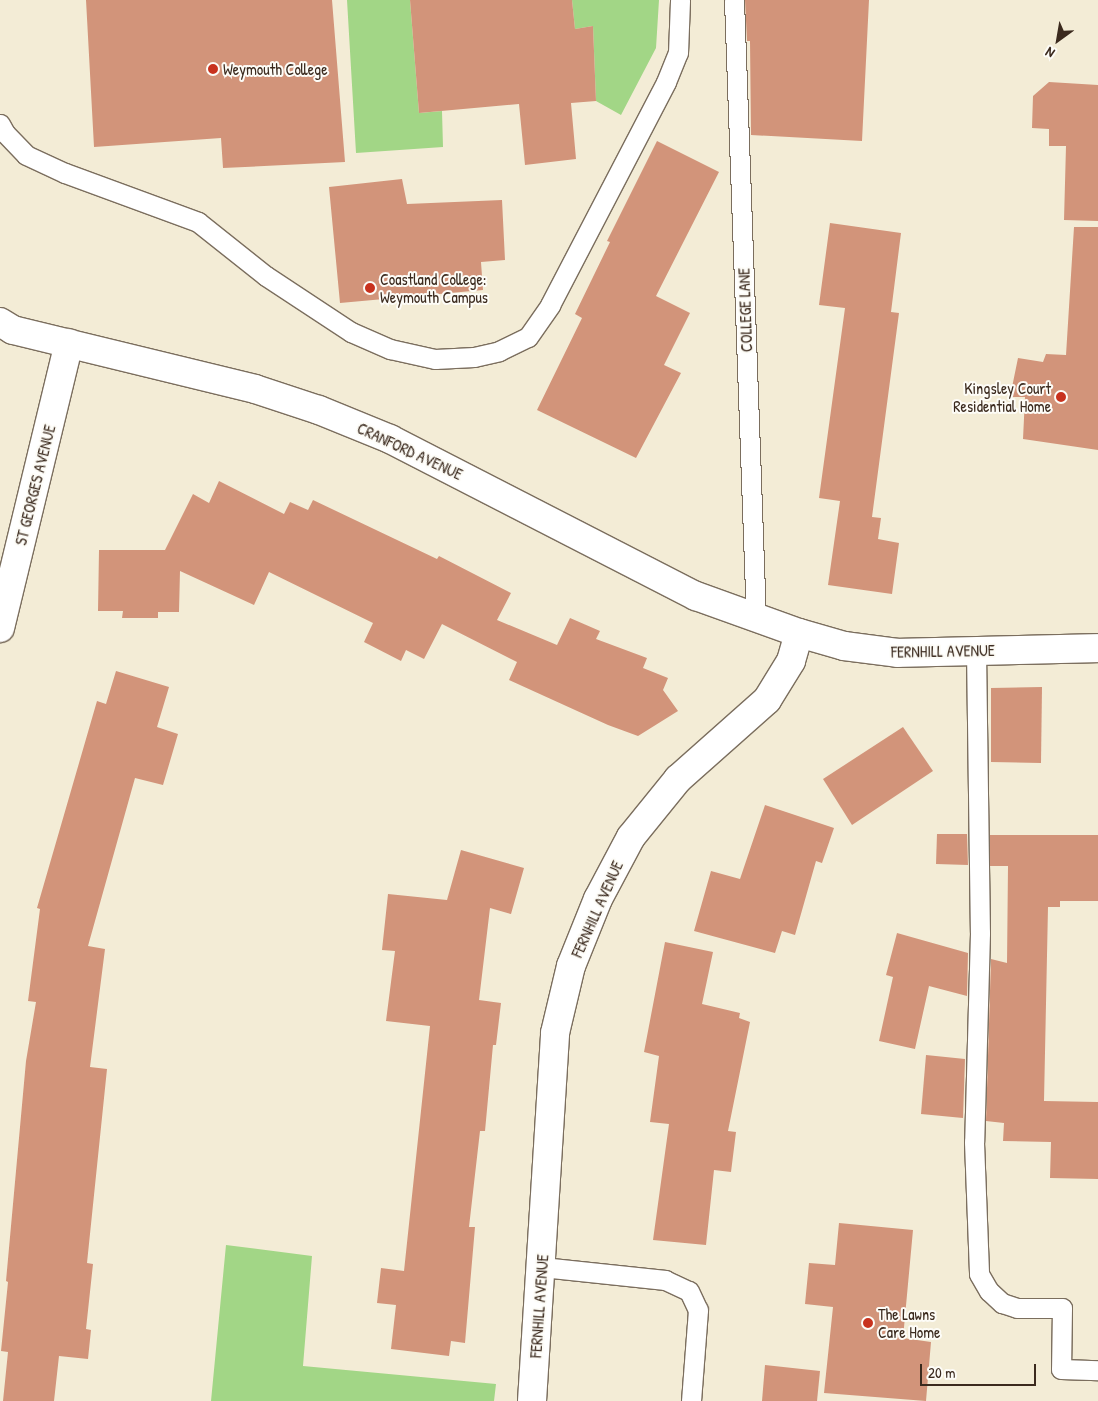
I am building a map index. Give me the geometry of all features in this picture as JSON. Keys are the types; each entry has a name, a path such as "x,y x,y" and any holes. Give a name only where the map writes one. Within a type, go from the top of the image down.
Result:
{"street":[{"name":"CRANFORD AVENUE","path":"0,322 13,330 255,389 319,410 390,439 696,596 756,621 799,633"},
{"name":"ST GEORGES AVENUE","path":"0,628 69,343"},
{"name":"FERNHILL AVENUE","path":"532,1401 542,1267 555,1034 571,966 598,899 631,837 678,779 767,700 791,661 799,633 844,646 898,653 1098,648"}],"lane":[{"path":"0,124 5,133 26,155 65,173 198,222 266,276 351,332 390,349 435,359 474,357 499,352 528,337 550,305 666,82 678,53 680,0"},
{"name":"COLLEGE LANE","path":"734,0 756,621"},
{"path":"976,650 980,933 974,1142 979,1274 989,1291 1002,1303 1017,1308 1062,1308 1061,1369 1098,1370"},
{"path":"542,1267 665,1280 689,1292 698,1310 691,1401"}],"green space":[{"path":"347,0 410,0 419,113 442,111 443,147 356,153"},
{"path":"572,0 659,0 656,48 621,115 596,101 593,26 575,29"},
{"path":"226,1245 312,1256 303,1366 496,1384 494,1401 211,1401"}],"building":[{"name":"Weymouth College","path":"86,0 332,0 345,162 223,168 221,138 94,147"},
{"path":"410,0 572,0 575,29 593,26 596,101 571,103 576,159 525,165 519,104 419,113"},
{"path":"745,0 869,0 862,141 751,135 750,41 747,41"},
{"path":"1049,82 1098,85 1098,221 1064,220 1066,146 1049,146 1049,129 1032,128 1033,96"},
{"path":"657,141 719,172 656,296 690,313 664,365 681,373 636,458 537,410 582,318 575,314 610,242 607,241"},
{"path":"402,179 407,204 502,200 505,260 481,262 483,290 340,303 329,187"},
{"path":"830,223 901,233 891,312 899,313 872,517 881,518 878,539 899,543 892,594 828,585 840,501 819,498 845,308 819,305"},
{"name":"Kingsley Court Residential Home","path":"1074,227 1098,227 1098,450 1023,439 1025,397 1010,397 1018,358 1043,362 1046,354 1066,355"},
{"path":"219,481 284,514 290,502 308,510 313,500 437,559 439,556 511,593 497,620 557,645 570,618 600,631 596,639 647,658 643,668 668,678 663,690 678,711 638,736 608,725 509,680 517,662 442,624 424,659 406,650 401,661 364,642 373,623 269,572 254,605 180,571 179,612 158,612 158,618 122,618 123,611 98,611 99,550 165,550 193,494 209,503"},
{"path":"116,671 169,687 157,727 178,734 163,785 135,778 88,946 105,949 90,1067 107,1069 87,1263 93,1264 86,1329 91,1330 88,1359 59,1356 54,1401 3,1401 8,1352 1,1351 8,1282 6,1281 26,1061 36,1002 28,1001 40,909 37,908 97,701 106,704"},
{"path":"1042,687 1041,763 991,762 991,688"},
{"path":"903,727 933,771 852,825 823,779"},
{"path":"765,805 834,828 822,863 816,861 795,935 782,931 775,953 694,931 711,871 740,879"},
{"path":"937,834 967,834 968,865 936,864"},
{"path":"990,835 1098,835 1098,901 1060,901 1060,907 1048,907 1044,1101 1098,1102 1098,1179 1050,1178 1051,1142 1003,1141 1004,1123 986,1121 991,959 1007,963 1008,866 990,866"},
{"path":"461,850 524,868 511,914 490,908 479,1000 501,1003 496,1045 493,1045 485,1131 480,1131 469,1227 475,1227 465,1343 451,1341 449,1356 391,1349 396,1305 377,1303 381,1268 404,1271 430,1026 386,1021 395,951 382,950 388,894 447,900"},
{"path":"897,933 968,953 967,996 929,986 915,1049 879,1041 893,977 886,975"},
{"path":"665,942 713,952 702,1004 740,1013 739,1018 750,1022 728,1131 736,1132 731,1172 714,1170 706,1245 653,1240 669,1124 650,1122 659,1056 644,1052"},
{"path":"926,1055 965,1059 963,1118 921,1114"},
{"name":"The Lawns Care Home","path":"839,1223 913,1230 903,1338 931,1342 926,1401 824,1393 833,1307 805,1304 809,1263 835,1265"},
{"path":"765,1365 820,1371 817,1401 762,1401"}],"place":[{"name":"Weymouth College","path":"213,69"},
{"name":"Coastland College: Weymouth Campus","path":"370,288"},
{"name":"Kingsley Court Residential Home","path":"1061,397"},
{"name":"The Lawns Care Home","path":"868,1323"}]}
